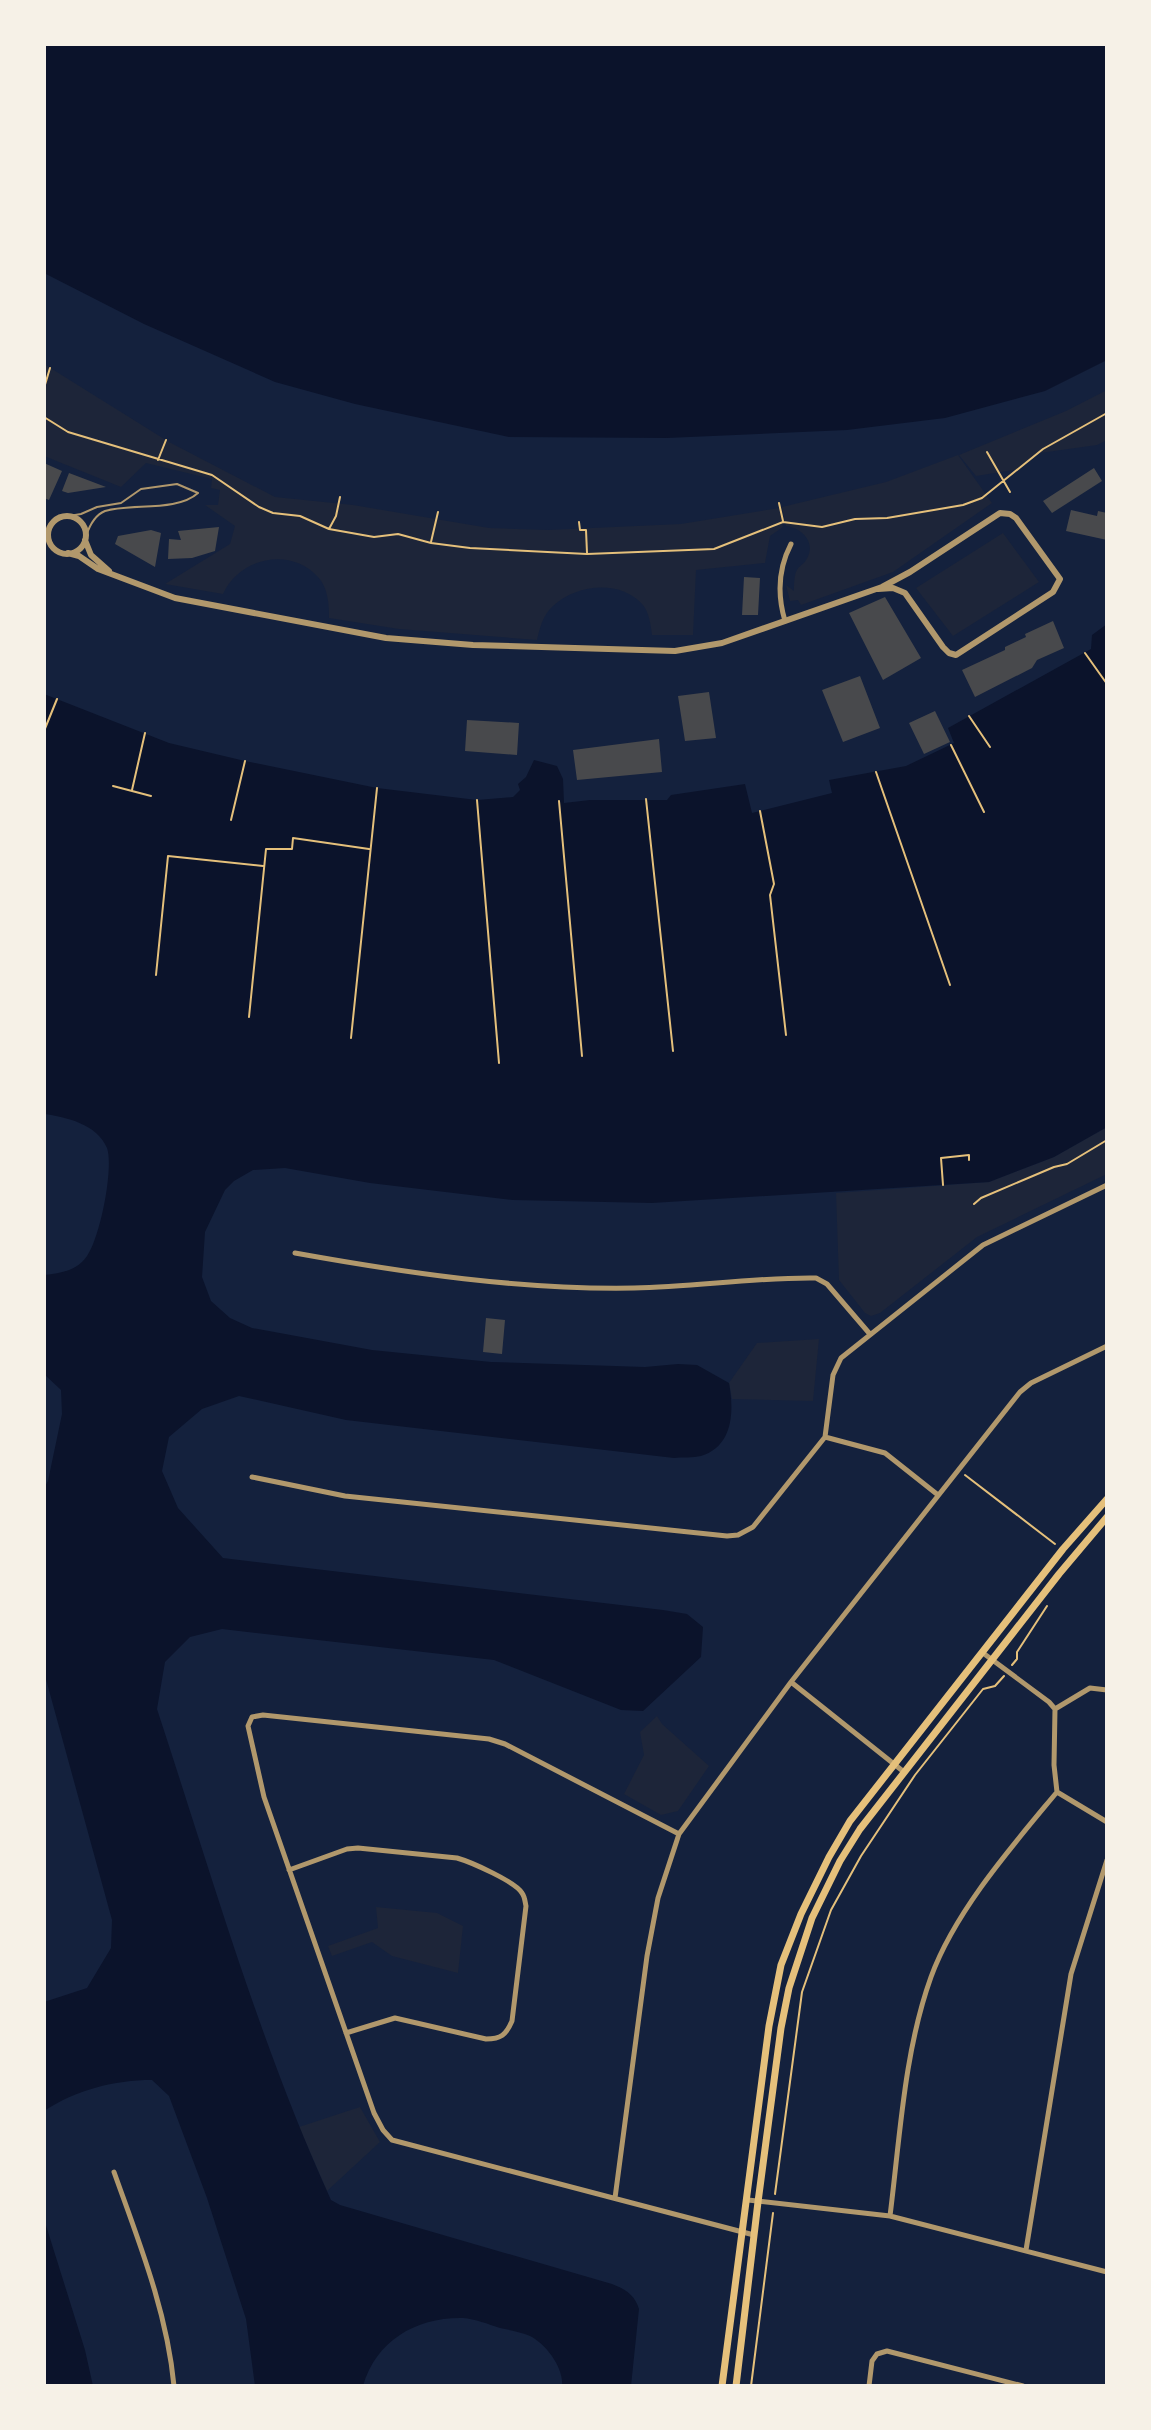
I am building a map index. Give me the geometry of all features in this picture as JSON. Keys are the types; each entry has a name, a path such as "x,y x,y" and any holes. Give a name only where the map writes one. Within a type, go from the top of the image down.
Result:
{"main road":[{"path":"722,2386 769,2026 781,1965 801,1914 850,1821 1063,1549 1107,1499"},
{"path":"736,2386 781,2028 794,1968 812,1918 840,1861 860,1829 1107,1517"}],"street":[{"path":"44,532 56,550 79,556 95,567 175,598 412,641 555,649 675,651 722,643 878,589 910,572 995,515 1005,513 1016,518 1060,579 1053,592 956,655 944,649 905,593 893,588 878,589"},
{"path":"44,517 65,517 82,523 93,558 115,575"},
{"path":"50,541 50,527 65,517"},
{"path":"68,553 79,549 86,538"},
{"path":"785,621 780,597 781,569 791,544"},
{"path":"905,593 910,572"},
{"path":"252,1477 345,1496 738,1535 753,1527 825,1437 836,1365 869,1333 983,1245 1107,1185"},
{"path":"295,1253 369,1266 502,1282 633,1288 816,1278 827,1284 869,1333"},
{"path":"615,2198 647,1956 658,1898 679,1834 791,1682 1020,1392 1031,1383 1107,1346"},
{"path":"825,1437 885,1453 938,1495"},
{"path":"890,2216 910,2065 919,2016 931,1977 945,1946 998,1862 1057,1792 1055,1709 982,1652"},
{"path":"791,1682 904,1772"},
{"path":"1055,1709 1090,1688 1107,1690"},
{"path":"679,1834 497,1741 263,1715 252,1717 248,1726 264,1797 289,1870 374,2113 392,2140 754,2235"},
{"path":"1057,1792 1107,1822"},
{"path":"289,1870 358,1848 457,1858 516,1886 524,1897 526,1906 512,2021 507,2032 498,2039 395,2018 346,2033"},
{"path":"1026,2250 1071,1974 1107,1860"},
{"path":"114,2172 155,2293 172,2363 174,2386"},
{"path":"748,2200 890,2216 1107,2272"},
{"path":"869,2386 872,2361 877,2354 887,2351 1023,2386"}],"lane":[{"path":"65,517 121,503 141,489 177,484 198,493 185,500 104,512 92,523 86,538"}],"path":[{"path":"44,388 50,368"},
{"path":"44,417 68,432 212,475 268,512 300,516 329,529 374,537 398,534 431,543 478,549 587,554 714,549 783,522 822,527 855,519 887,518 963,505 982,498 1043,449 1107,413"},
{"path":"158,460 166,440"},
{"path":"987,452 1010,492"},
{"path":"329,529 340,497"},
{"path":"779,503 783,522"},
{"path":"431,543 438,512"},
{"path":"579,522 580,530 586,530 587,554"},
{"path":"1085,653 1107,684"},
{"path":"44,731 57,699"},
{"path":"969,716 990,747"},
{"path":"132,790 145,733"},
{"path":"951,745 984,812"},
{"path":"231,820 245,761"},
{"path":"876,772 950,985"},
{"path":"113,786 151,796"},
{"path":"351,1038 377,788"},
{"path":"646,799 673,1051"},
{"path":"477,800 499,1063"},
{"path":"559,801 582,1056"},
{"path":"760,811 774,884 770,895 786,1035"},
{"path":"249,1017 266,849 292,849 293,838 369,849"},
{"path":"156,975 168,856 264,867"},
{"path":"974,1204 981,1198 1067,1164 1107,1140"},
{"path":"943,1185 941,1158 969,1155 969,1160"},
{"path":"964,1474 1063,1549"},
{"path":"1012,1664 1053,1597"},
{"path":"776,2193 802,1992 831,1910 861,1856 915,1775 983,1689 995,1686 1002,1678"},
{"path":"751,2386 773,2213"}],"shaded area":[{"path":"44,44 1107,44 1107,360 1045,391 945,418 847,430 667,438 509,437 355,404 275,382 144,324 44,273"},
{"path":"44,364 169,442 275,497 353,505 489,528 548,530 681,524 779,508 783,527 770,536 765,563 696,570 693,635 652,635 643,605 623,591 611,588 586,589 553,606 547,613 537,640 399,629 329,618 326,591 318,577 307,567 280,559 266,560 241,572 223,594 165,584 230,544 235,526 205,505 218,505 220,490 211,488 212,479 146,463 121,487 44,456"},
{"path":"1107,390 1107,440 1097,445 1040,453 1020,469 976,476 959,455 1066,411"},
{"path":"958,455 992,503 893,572 801,605 798,600 790,601 786,585 794,591 796,572 806,560 810,548 803,533 786,526 782,507 886,482"},
{"path":"1003,533 1039,582 953,636 916,588"},
{"path":"1107,624 1107,1127 1054,1157 989,1182 652,1203 513,1200 370,1183 285,1168 253,1170 225,1190 205,1232 202,1277 211,1301 230,1318 252,1328 372,1350 491,1362 645,1367 697,1365 729,1383 731,1404 729,1426 720,1444 701,1456 674,1458 346,1420 239,1396 202,1409 169,1437 162,1471 178,1508 223,1558 663,1610 687,1614 703,1627 701,1657 643,1711 621,1710 494,1660 222,1629 190,1637 165,1662 157,1709 259,2018 331,2200 612,2284 629,2293 639,2309 631,2386 562,2386 557,2364 536,2340 523,2333 463,2318 430,2322 401,2334 378,2356 363,2386 255,2386 246,2319 207,2198 169,2096 152,2080 124,2082 82,2092 44,2111 44,2002 87,1988 111,1948 112,1920 44,1672 44,1488 62,1414 61,1390 44,1374 44,1275 73,1268 83,1261 92,1247 101,1219 109,1158 102,1140 88,1127 44,1114 44,694 169,743 377,788 477,800 513,797 520,790 518,784 526,777 534,760 557,766 563,779 564,803 667,800 671,795 745,784 752,813 832,793 829,780 906,766 954,743 948,728 1091,649 1092,635"},
{"path":"1107,1127 1107,1174 977,1237 880,1313 871,1316 865,1313 839,1280 836,1193 989,1182 1054,1157"},
{"path":"819,1339 813,1401 732,1399 729,1383 757,1343"},
{"path":"657,1716 709,1766 678,1811 661,1815 624,1794 644,1755 640,1732"},
{"path":"376,1907 437,1913 463,1926 458,1973 392,1956 372,1942 332,1956 328,1946 378,1928"},
{"path":"360,2107 380,2142 327,2191 299,2127"},
{"path":"44,2219 85,2350 93,2386 44,2386"}],"building":[{"path":"44,463 62,471 49,500 44,498"},
{"path":"1094,468 1102,481 1052,513 1043,501"},
{"path":"69,473 106,487 68,493 62,491"},
{"path":"1071,510 1097,516 1098,511 1107,513 1107,540 1066,531"},
{"path":"219,527 215,551 192,558 168,559 169,539 181,540 178,531"},
{"path":"151,530 161,533 155,567 115,544 118,536"},
{"path":"744,577 760,578 758,615 742,615"},
{"path":"885,597 921,658 883,680 849,613"},
{"path":"1053,621 1064,648 1037,660 1032,668 975,697 962,670 1005,650 1005,647 1026,637 1025,634"},
{"path":"860,676 880,728 843,742 822,690"},
{"path":"709,692 716,738 685,741 678,696"},
{"path":"935,711 950,742 924,754 909,723"},
{"path":"467,720 519,723 517,755 465,751"},
{"path":"659,739 662,772 577,780 573,750"},
{"path":"486,1318 505,1320 502,1354 483,1352"}]}
